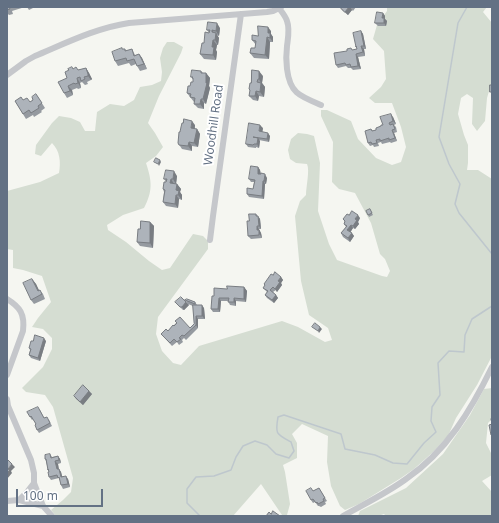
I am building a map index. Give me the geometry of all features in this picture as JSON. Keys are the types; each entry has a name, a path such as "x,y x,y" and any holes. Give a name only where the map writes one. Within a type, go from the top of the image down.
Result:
{"street":[{"path":"7,75 26,61 36,56 114,25 266,12 280,7 287,21 288,39 286,63 290,83 297,93 310,101 321,104"},
{"name":"Woodhill Road","path":"210,240 241,14"},
{"path":"7,299 15,304 19,309 23,317 24,325 7,374"},
{"path":"343,516 407,479 431,458 448,440 462,421 489,379 492,367"},
{"path":"7,399 8,406 31,460 34,473 34,483 43,506 52,516"},
{"path":"19,500 34,483"},
{"path":"7,501 19,500 43,506"}],"shaded area":[{"path":"387,7 487,7 483,12 492,23 492,81 487,98 485,121 477,131 472,124 473,98 467,94 461,98 458,114 468,145 467,170 478,170 492,179 492,356 477,385 456,418 448,436 414,469 359,504 345,510 340,506 331,486 327,462 328,436 302,424 292,434 297,443 297,458 283,465 290,504 287,515 282,515 261,484 233,516 56,516 51,510 71,492 73,478 53,407 45,395 26,392 22,388 43,367 52,349 52,338 43,329 32,327 51,302 42,276 13,268 13,250 7,249 7,191 40,182 59,173 59,157 55,146 52,143 41,156 35,154 36,145 59,116 71,118 80,122 85,131 95,131 97,112 110,104 124,106 134,100 140,87 152,85 161,81 162,72 160,58 163,48 167,42 174,42 183,47 159,96 148,123 163,147 156,156 146,163 151,186 147,202 144,208 123,215 107,225 108,230 162,270 170,268 193,234 203,236 208,241 208,249 158,317 156,334 162,351 173,363 181,365 199,346 282,321 298,327 325,342 332,340 328,328 309,315 301,281 295,216 300,201 306,195 308,167 307,164 296,163 290,159 288,150 291,139 298,133 314,136 320,163 318,211 329,244 337,260 387,277 390,271 385,259 380,254 371,223 355,193 339,189 332,182 333,142 321,116 321,110 327,110 351,121 358,139 376,158 392,165 401,162 406,147 401,127 392,103 375,103 369,98 381,87 386,79 384,51 373,39 377,25 387,11"},
{"path":"492,388 492,419 488,423 486,443 492,455 492,475 482,481 492,492 492,516 386,516 384,514 378,516 358,516 360,511 406,488 443,454 470,415 484,389"}],"building":[{"path":"340,7 349,7 345,12"},
{"path":"377,12 383,13 382,18 384,18 384,23 375,23"},
{"path":"208,22 217,23 216,31 212,30 212,32 216,33 212,47 214,47 213,55 200,54 202,43 204,43 205,32 209,33 210,30 207,30"},
{"path":"258,26 268,27 268,33 270,33 270,38 267,37 265,55 250,53 251,48 255,48 256,41 252,40 252,35 258,36"},
{"path":"361,31 364,46 361,46 363,52 356,54 358,66 351,67 350,64 346,65 345,63 336,65 334,53 347,51 347,49 351,48 352,50 357,49 353,33"},
{"path":"122,48 125,49 125,51 132,49 134,56 139,54 144,64 137,66 134,59 127,61 126,58 115,61 112,52"},
{"path":"72,67 73,69 76,67 78,70 86,68 88,76 84,77 85,79 81,81 80,77 77,78 78,83 68,86 70,91 64,93 58,82 67,78 65,72"},
{"path":"192,70 206,73 207,83 203,99 201,99 200,104 194,104 195,98 190,97 191,94 187,93 188,86 190,86 191,82 193,82 193,77 191,77"},
{"path":"252,70 259,71 259,79 257,82 261,83 260,92 256,91 255,96 249,96 249,89"},
{"path":"490,85 492,85 492,92 490,92"},
{"path":"36,94 42,103 38,106 39,108 31,113 29,110 23,114 15,101 21,97 23,100 27,98 30,102 33,100 32,97"},
{"path":"391,114 393,121 389,123 390,125 393,124 395,129 392,130 395,138 380,141 380,139 376,140 377,143 368,143 365,131 371,129 372,131 376,130 376,128 383,125 380,117"},
{"path":"184,119 192,121 191,128 197,129 194,143 189,142 188,146 179,145 178,143 179,132"},
{"path":"249,123 260,125 259,131 268,133 267,139 253,137 258,138 257,144 246,144"},
{"path":"156,158 160,160 158,164 154,162"},
{"path":"251,166 258,167 258,174 265,174 262,196 247,194 247,188 253,189 255,180 249,179"},
{"path":"166,170 174,171 173,179 171,179 170,183 177,184 176,190 179,191 178,195 176,195 175,204 163,202 165,190 163,189 164,182 166,182 167,179 164,179"},
{"path":"370,209 372,213 368,215 366,211"},
{"path":"352,211 358,215 353,226 351,225 347,230 352,233 348,238 341,233 347,226 344,224 345,221 343,219"},
{"path":"249,214 256,214 256,216 258,216 259,226 257,226 257,230 259,230 259,235 248,236 247,221 249,221"},
{"path":"141,221 150,222 150,243 137,242 138,229 140,229"},
{"path":"275,272 281,277 278,281 280,282 275,289 273,287 270,290 276,295 272,300 265,295 268,291 263,288 271,274 273,275"},
{"path":"32,279 38,291 40,290 42,294 31,300 23,283"},
{"path":"227,286 244,287 244,299 234,298 234,302 228,302 229,298 219,298 218,309 211,309 214,288 227,289"},
{"path":"181,297 186,302 182,307 180,307 175,302"},
{"path":"187,299 195,302 195,304 185,300"},
{"path":"193,305 202,305 202,316 196,316 196,325 184,336 182,335 179,338 181,339 177,342 174,339 170,343 161,334 166,329 168,331 173,325 174,326 177,323 175,321 180,317 190,328 194,324"},
{"path":"315,323 320,327 318,331 312,327"},
{"path":"35,335 44,338 38,358 29,355 31,341 33,341"},
{"path":"83,385 89,391 80,402 74,396"},
{"path":"38,407 44,418 47,417 50,423 37,430 36,424 27,412"},
{"path":"492,424 492,435 491,435 489,425"},
{"path":"50,454 51,458 58,456 59,460 55,461 57,469 59,469 61,477 66,476 68,484 61,485 57,475 49,477 45,455"},
{"path":"7,459 12,464 7,473"},
{"path":"311,488 313,491 319,488 325,498 323,499 324,501 318,504 313,499 311,500 306,491"},
{"path":"273,511 280,516 266,516 269,512 271,514"}],"waterway":[{"path":"467,7 458,23 439,137 449,164 460,184 455,204 459,213 492,254"},
{"path":"200,516 187,503 187,489 196,477 214,476 231,470 236,457 243,446 255,441 267,445 276,454 289,458 294,451 291,442 282,437 277,430 278,417 284,415 341,434 345,449 375,455 393,463 407,464 424,443 436,432 431,421 432,407 440,395 438,363 449,351 464,352 465,335 472,319 492,306"}]}
